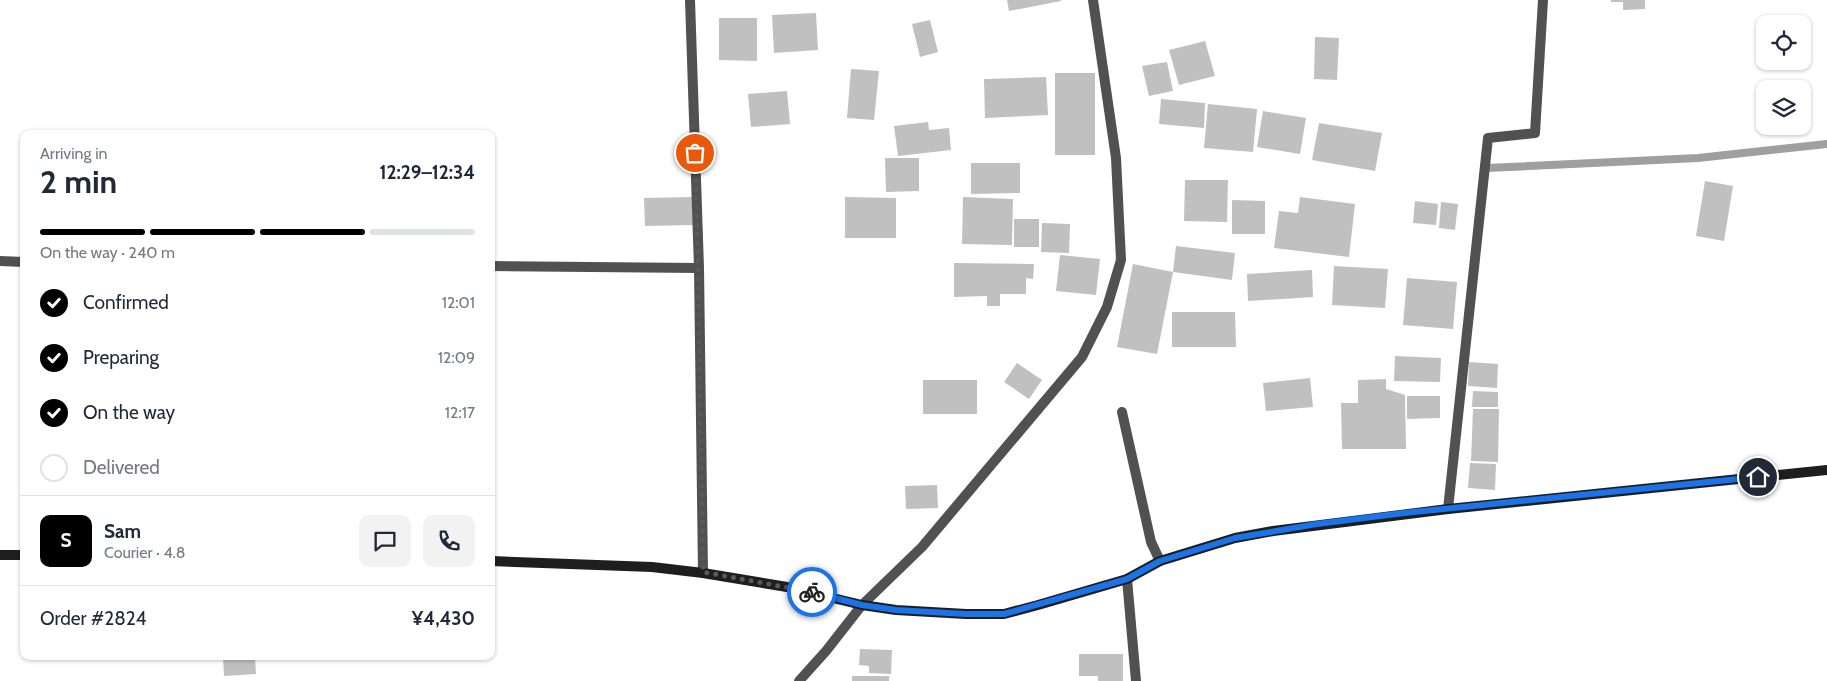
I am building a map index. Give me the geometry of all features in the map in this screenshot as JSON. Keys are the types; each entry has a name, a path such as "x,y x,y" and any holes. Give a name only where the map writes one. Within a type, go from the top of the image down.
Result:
{"street":[{"path":"690,0 698,268 703,572"},
{"path":"799,681 826,651 862,605 922,547 1082,357 1107,307 1121,260 1116,158 1093,0"},
{"path":"1448,508 1488,138 1535,133 1544,0"},
{"path":"0,261 20,262"},
{"path":"495,266 698,268"},
{"path":"1122,412 1151,542 1160,561"},
{"path":"495,561 611,564 703,572 787,587 862,605 896,610 1004,614 1127,579 1160,561 1235,538 1317,524 1448,508 1827,470"},
{"path":"0,555 20,555"},
{"path":"1127,579 1136,681"}],"building":[{"path":"1007,0 1061,0 1061,1 1009,11"},
{"path":"1611,0 1645,0 1645,9 1623,10 1623,2 1611,2"},
{"path":"816,13 818,50 774,53 772,15"},
{"path":"719,18 757,18 757,61 719,60"},
{"path":"930,20 938,52 920,57 912,24"},
{"path":"1315,37 1339,38 1337,80 1314,79"},
{"path":"1205,41 1215,76 1179,85 1169,50"},
{"path":"1167,62 1173,91 1149,96 1142,66"},
{"path":"851,69 879,71 874,120 847,118"},
{"path":"1055,73 1095,73 1095,155 1055,155"},
{"path":"1046,77 1048,115 985,118 984,79"},
{"path":"787,91 790,124 751,127 748,94"},
{"path":"1161,99 1205,103 1204,128 1159,124"},
{"path":"1208,104 1257,109 1253,152 1204,148"},
{"path":"1263,111 1306,118 1300,154 1257,147"},
{"path":"928,122 929,130 949,128 951,150 898,156 894,126"},
{"path":"1319,123 1382,133 1375,171 1312,160"},
{"path":"885,158 919,158 919,191 886,192"},
{"path":"971,163 1020,163 1020,193 971,194"},
{"path":"1185,180 1228,180 1227,222 1184,221"},
{"path":"1705,181 1733,186 1724,241 1696,236"},
{"path":"692,197 693,225 645,226 644,198"},
{"path":"845,197 896,198 896,238 845,238"},
{"path":"963,197 1013,199 1012,245 962,244"},
{"path":"1300,197 1355,204 1349,257 1274,248 1279,211 1298,213"},
{"path":"1232,200 1265,201 1265,234 1232,234"},
{"path":"1415,201 1438,204 1436,225 1413,223"},
{"path":"1441,202 1458,204 1455,230 1439,228"},
{"path":"1014,219 1039,219 1039,247 1014,247"},
{"path":"1042,223 1070,224 1069,253 1041,252"},
{"path":"1176,246 1235,253 1232,280 1173,272"},
{"path":"1060,255 1100,259 1096,295 1056,291"},
{"path":"954,263 1034,264 1033,279 1026,278 1026,294 1000,294 1000,306 987,306 987,296 954,297"},
{"path":"1133,264 1173,272 1157,354 1117,347"},
{"path":"1334,266 1388,269 1385,308 1332,305"},
{"path":"1312,270 1313,297 1248,301 1247,274"},
{"path":"1407,278 1457,282 1453,329 1403,325"},
{"path":"1172,312 1235,312 1236,347 1172,347"},
{"path":"1395,356 1441,358 1440,382 1394,381"},
{"path":"1469,362 1498,364 1497,388 1468,386"},
{"path":"1017,363 1042,380 1029,399 1004,382"},
{"path":"1310,378 1313,407 1266,411 1263,383"},
{"path":"1386,379 1386,389 1405,395 1406,449 1342,449 1341,403 1358,403 1358,380"},
{"path":"923,380 977,380 977,414 923,414"},
{"path":"1473,391 1498,392 1498,407 1472,407"},
{"path":"1407,396 1440,396 1440,418 1407,419"},
{"path":"1473,409 1499,409 1498,462 1471,461"},
{"path":"1470,463 1496,464 1495,490 1468,488"},
{"path":"937,485 938,508 906,509 905,486"},
{"path":"860,649 892,650 891,674 869,673 869,666 859,665"},
{"path":"1079,654 1123,654 1123,681 1098,681 1098,676 1079,676"},
{"path":"223,660 255,660 256,674 224,676"},
{"path":"852,676 889,676 889,681 852,681"}],"waterway":[{"path":"1487,168 1698,158 1827,144"}],"way so far":[{"path":"695,153 703,572 812,592"}],"route":[{"path":"812,592 862,605 896,610 1004,614 1127,579 1160,561 1235,538 1273,531 1448,508 1758,477"}]}
